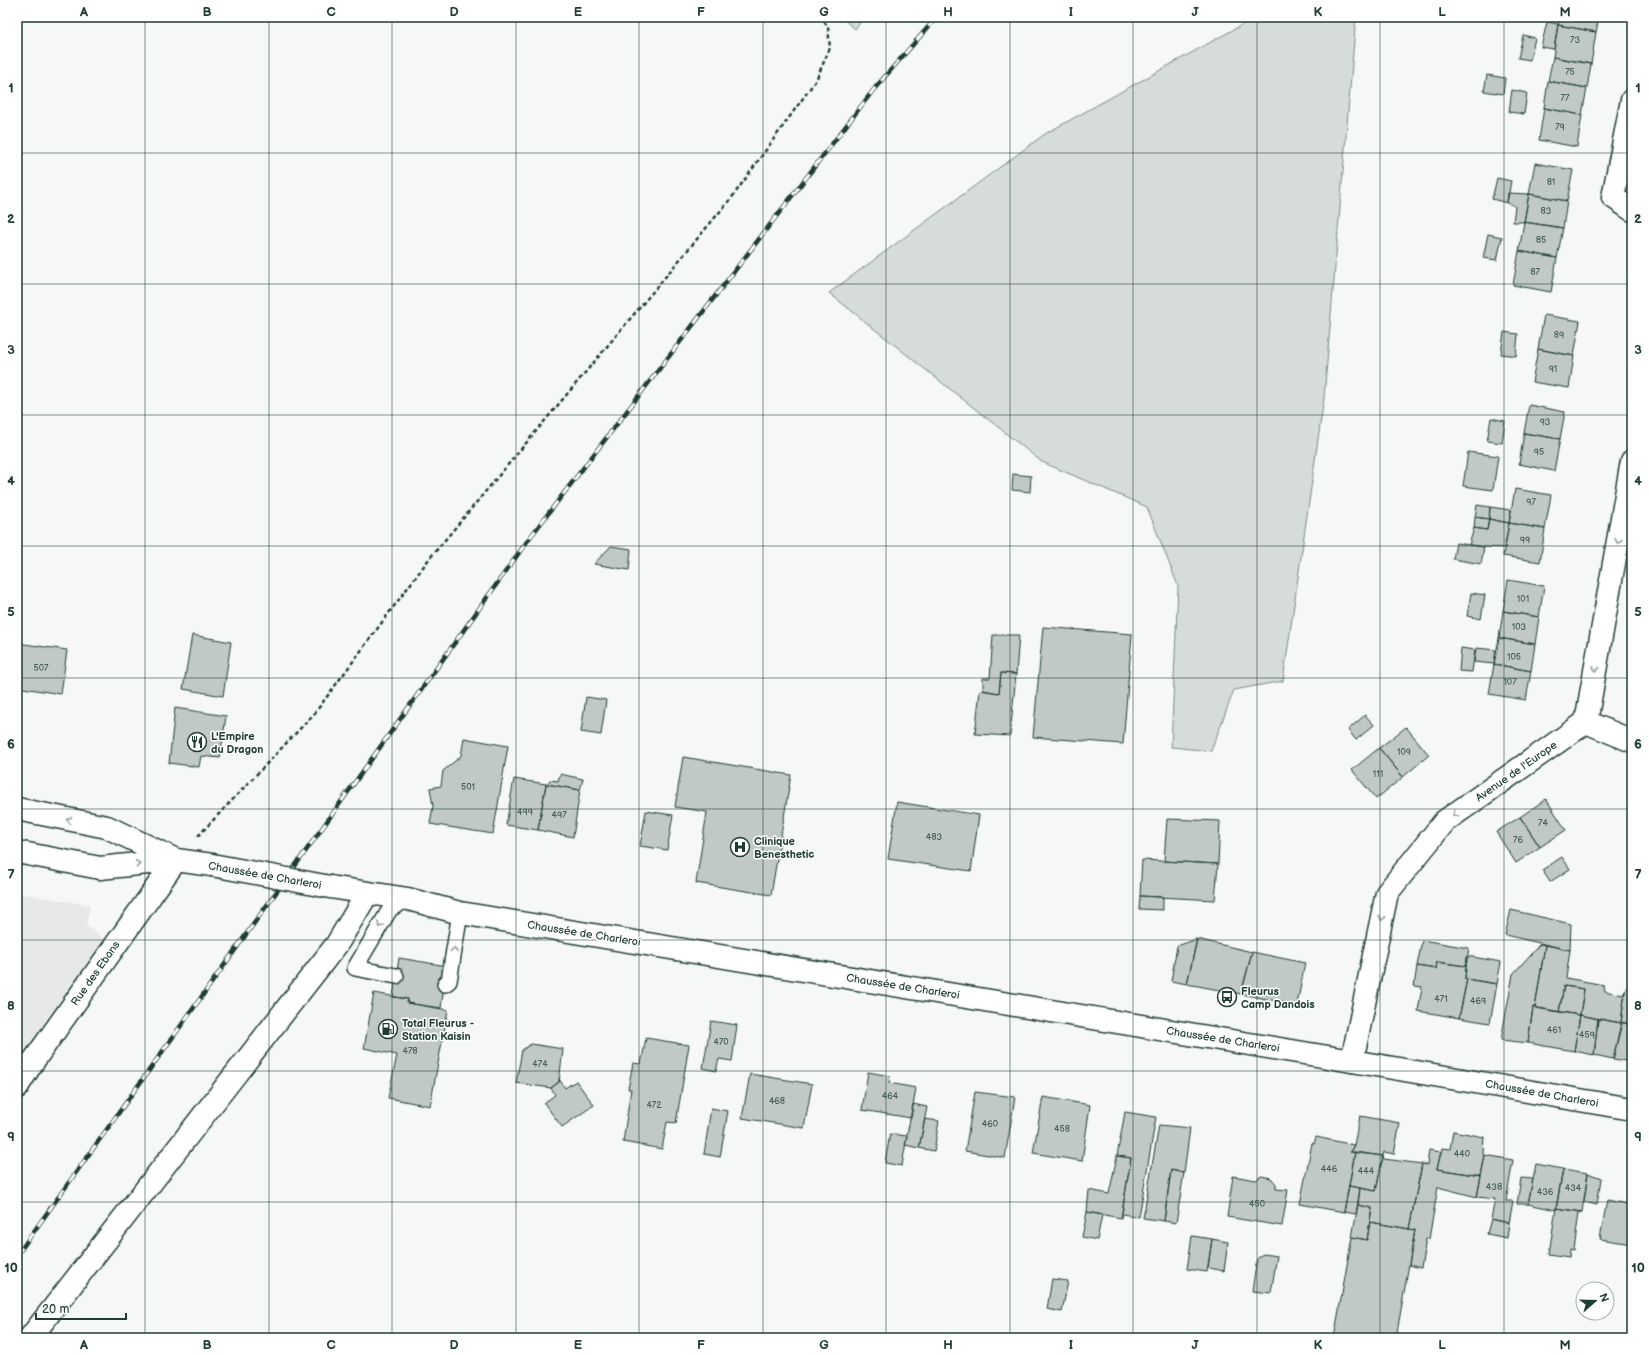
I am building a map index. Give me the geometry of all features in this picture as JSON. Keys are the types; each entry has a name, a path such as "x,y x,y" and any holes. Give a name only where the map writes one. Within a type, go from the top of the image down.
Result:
{"main road":[{"path":"1632,100 1613,197 1632,210"},
{"path":"1632,461 1586,722 1632,741"},
{"name":"Avenue de l'Europe","path":"1352,1061 1387,893 1445,821 1586,722"},
{"path":"17,810 107,827 176,860"},
{"path":"17,852 100,868 176,860"},
{"name":"Chaussée de Charleroi","path":"176,860 212,865 367,894 408,899 460,913 1632,1109"},
{"name":"Rue des Ebans","path":"17,1087 32,1063 176,860"},
{"path":"30,1338 337,944 367,894"}],"lane":[{"path":"396,976 355,968 390,909 408,899"},
{"path":"445,984 449,981 460,913"}],"path":[{"path":"176,860 314,714 430,559 733,196 816,80 830,48 828,27 821,17"}],"shaded area":[{"path":"841,17 865,17 855,29"},
{"path":"1256,17 1356,17 1324,398 1283,681 1234,690 1211,751 1171,747 1178,586 1147,507 1042,462 829,293 1045,134"},
{"path":"17,893 90,905 86,925 114,947 17,1088"}],"building":[{"path":"1559,17 1599,17 1596,32 1558,25"},
{"path":"1547,22 1558,24 1554,49 1541,47"},
{"path":"1558,25 1596,32 1591,64 1553,57"},
{"path":"1523,35 1535,38 1530,60 1518,58"},
{"path":"1553,57 1591,64 1587,88 1548,81"},
{"path":"1487,75 1505,78 1503,94 1484,91"},
{"path":"1548,81 1587,88 1582,115 1544,108"},
{"path":"1512,90 1527,93 1524,114 1509,112"},
{"path":"1544,108 1582,115 1577,147 1539,140"},
{"path":"1535,163 1573,170 1567,201 1529,194"},
{"path":"1497,178 1511,181 1507,203 1492,199"},
{"path":"1508,193 1529,194 1524,222 1513,222 1515,206 1507,203"},
{"path":"1529,194 1567,201 1563,228 1524,222"},
{"path":"1524,222 1563,228 1557,258 1519,251"},
{"path":"1488,234 1502,237 1497,260 1483,258"},
{"path":"1519,251 1557,258 1551,292 1513,285"},
{"path":"1544,315 1580,321 1574,356 1538,349"},
{"path":"1504,332 1518,334 1516,356 1501,354"},
{"path":"1538,349 1574,356 1569,388 1532,382"},
{"path":"1529,405 1565,412 1560,439 1524,433"},
{"path":"1491,418 1505,421 1502,443 1487,441"},
{"path":"1524,433 1560,439 1554,471 1519,464"},
{"path":"1468,452 1498,456 1493,490 1463,486"},
{"path":"1013,474 1031,476 1030,492 1012,490"},
{"path":"1515,489 1551,495 1545,529 1509,523"},
{"path":"1477,505 1490,507 1489,519 1475,517"},
{"path":"1490,507 1511,510 1509,523 1489,519"},
{"path":"1475,517 1489,519 1487,530 1474,528"},
{"path":"1489,519 1509,523 1505,548 1469,545 1474,528 1487,530"},
{"path":"1509,523 1545,529 1540,562 1503,556"},
{"path":"1456,543 1484,547 1481,564 1453,559"},
{"path":"611,546 631,549 629,570 594,564"},
{"path":"1508,580 1544,586 1539,617 1503,611"},
{"path":"1471,593 1485,595 1481,619 1467,616"},
{"path":"1503,611 1539,617 1535,644 1499,638"},
{"path":"1043,627 1132,634 1123,744 1033,737"},
{"path":"192,635 231,642 223,696 183,689"},
{"path":"993,635 1019,635 1016,674 1001,673 999,693 983,690 983,678 990,678"},
{"path":"1499,638 1535,644 1531,671 1494,664"},
{"path":"17,643 67,650 61,694 17,687"},
{"path":"1461,648 1475,650 1472,672 1459,671"},
{"path":"1476,648 1496,650 1494,664 1474,662"},
{"path":"1494,664 1531,671 1526,700 1489,694"},
{"path":"1001,673 1016,674 1010,736 975,734 980,690 999,693"},
{"path":"586,697 606,700 601,735 581,732"},
{"name":"L'Empire du Dragon","path":"175,708 226,716 220,758 201,756 199,767 169,763"},
{"path":"1365,715 1374,725 1356,740 1348,730"},
{"path":"1406,727 1429,755 1403,777 1379,748"},
{"path":"464,738 508,746 493,834 430,824 433,806 430,788 441,786 443,771 461,756"},
{"path":"1379,748 1403,777 1376,799 1352,770"},
{"name":"Clinique Benesthetic","path":"683,757 791,775 771,895 696,883 707,812 675,807"},
{"path":"560,774 583,779 580,790 547,784 550,780 558,781"},
{"path":"514,779 546,784 538,830 506,825"},
{"path":"546,784 580,790 573,837 538,830"},
{"path":"1546,799 1566,830 1540,847 1520,817"},
{"path":"897,802 979,815 971,871 888,859"},
{"path":"646,811 673,815 667,850 640,846"},
{"path":"1520,817 1540,847 1516,863 1496,832"},
{"path":"1167,819 1220,821 1218,864 1164,861"},
{"path":"1562,857 1570,869 1550,882 1542,870"},
{"path":"1142,860 1218,864 1215,900 1140,896"},
{"path":"1140,896 1163,897 1163,910 1139,909"},
{"path":"1511,910 1571,924 1570,950 1505,935"},
{"path":"1197,939 1252,952 1241,994 1187,984"},
{"path":"1197,939 1187,984 1171,981 1177,946"},
{"path":"1422,940 1469,948 1466,966 1437,962 1436,969 1417,966"},
{"path":"1540,944 1545,945 1535,1008 1533,1007 1528,1043 1501,1040 1513,974"},
{"path":"1545,945 1570,950 1566,978 1604,985 1605,991 1623,995 1625,991 1621,1023 1580,1015 1584,989 1564,986 1559,1012 1535,1008"},
{"path":"1252,952 1305,963 1297,1005 1241,994"},
{"path":"1467,956 1501,962 1497,984 1465,979"},
{"path":"399,958 447,966 441,1008 407,1003 408,999 393,997"},
{"path":"1437,962 1466,966 1465,979 1467,979 1459,1018 1418,1011 1422,987 1414,986 1417,966 1436,969"},
{"path":"1467,979 1497,984 1490,1023 1459,1018"},
{"path":"1630,982 1632,982 1632,1024 1621,1022 1625,991"},
{"path":"1564,986 1584,989 1580,1015 1559,1012"},
{"path":"374,993 408,999 407,1003 448,1010 430,1106 388,1098 397,1055 364,1048"},
{"path":"1533,1007 1580,1015 1574,1051 1528,1043"},
{"path":"1580,1015 1598,1019 1594,1055 1574,1051"},
{"path":"1598,1019 1621,1023 1613,1059 1594,1055"},
{"path":"711,1021 737,1025 732,1061 719,1059 716,1071 703,1068"},
{"path":"1622,1023 1632,1024 1632,1062 1613,1059"},
{"path":"646,1038 689,1045 676,1123 667,1122 662,1149 623,1142 631,1089 628,1089 633,1063 641,1064"},
{"path":"531,1044 563,1049 559,1082 551,1088 516,1083 522,1050"},
{"path":"868,1072 890,1076 889,1083 916,1088 911,1118 862,1110"},
{"path":"750,1074 812,1084 804,1128 742,1118"},
{"path":"559,1079 565,1088 576,1081 594,1105 562,1127 544,1103 555,1095 551,1088 559,1082"},
{"path":"975,1092 1015,1097 1005,1158 965,1151"},
{"path":"1043,1097 1090,1105 1082,1161 1033,1153"},
{"path":"913,1104 927,1107 919,1148 905,1145"},
{"path":"711,1108 728,1111 720,1157 704,1154"},
{"path":"1125,1112 1156,1117 1139,1217 1122,1214 1131,1158 1117,1156"},
{"path":"1360,1116 1400,1123 1394,1154 1384,1152 1383,1156 1350,1152 1354,1145"},
{"path":"925,1119 939,1121 934,1151 919,1148"},
{"path":"1159,1125 1190,1128 1184,1173 1171,1170 1164,1221 1143,1218"},
{"path":"1453,1131 1484,1137 1483,1155 1485,1155 1481,1176 1437,1169 1442,1148 1450,1149"},
{"path":"890,1134 907,1136 902,1166 885,1163"},
{"path":"1316,1137 1354,1145 1350,1152 1355,1152 1344,1212 1300,1204 1312,1143 1314,1144"},
{"path":"1429,1150 1441,1152 1437,1169 1481,1176 1477,1197 1438,1187 1429,1239 1426,1239 1421,1268 1409,1265 1415,1230 1409,1229 1422,1164 1427,1165"},
{"path":"1355,1152 1383,1156 1376,1191 1349,1186"},
{"path":"1485,1155 1513,1160 1506,1201 1513,1201 1509,1223 1491,1219 1495,1199 1477,1197"},
{"path":"1117,1156 1131,1158 1121,1218 1087,1212 1089,1190 1109,1194"},
{"path":"1383,1156 1384,1159 1422,1164 1409,1229 1370,1222 1372,1208 1358,1205 1360,1188 1376,1191"},
{"path":"1536,1164 1563,1169 1556,1210 1528,1204"},
{"path":"1563,1169 1588,1173 1582,1212 1556,1208"},
{"path":"1171,1170 1184,1173 1176,1223 1164,1221"},
{"path":"1588,1173 1601,1178 1597,1205 1584,1202"},
{"path":"1233,1176 1256,1180 1261,1176 1271,1178 1276,1184 1276,1189 1288,1190 1282,1226 1227,1217"},
{"path":"1521,1178 1533,1179 1528,1204 1517,1204"},
{"path":"1349,1186 1360,1188 1356,1214 1344,1212"},
{"path":"1607,1200 1632,1205 1632,1244 1600,1239"},
{"path":"1358,1205 1372,1208 1367,1240 1352,1237"},
{"path":"1556,1208 1582,1212 1579,1212 1574,1250 1570,1249 1569,1257 1549,1254"},
{"path":"1087,1212 1102,1215 1097,1240 1082,1237"},
{"path":"1491,1219 1509,1223 1507,1238 1487,1234"},
{"path":"1370,1222 1415,1230 1396,1338 1334,1338 1352,1237 1367,1240"},
{"path":"1192,1236 1212,1239 1207,1272 1187,1269"},
{"path":"1212,1239 1228,1242 1224,1271 1208,1268"},
{"path":"1264,1254 1277,1256 1271,1293 1252,1291 1257,1259"},
{"path":"1052,1279 1068,1281 1062,1312 1047,1309"}],"railway":[{"path":"17,1255 531,536 875,88 937,17"}],"place":[{"name":"L'Empire du Dragon","path":"197,742"},
{"name":"Clinique Benesthetic","path":"740,847"},
{"name":"Fleurus Camp Dandois","path":"1227,997"},
{"name":"Total Fleurus - Station Kaisin","path":"388,1029"}]}
